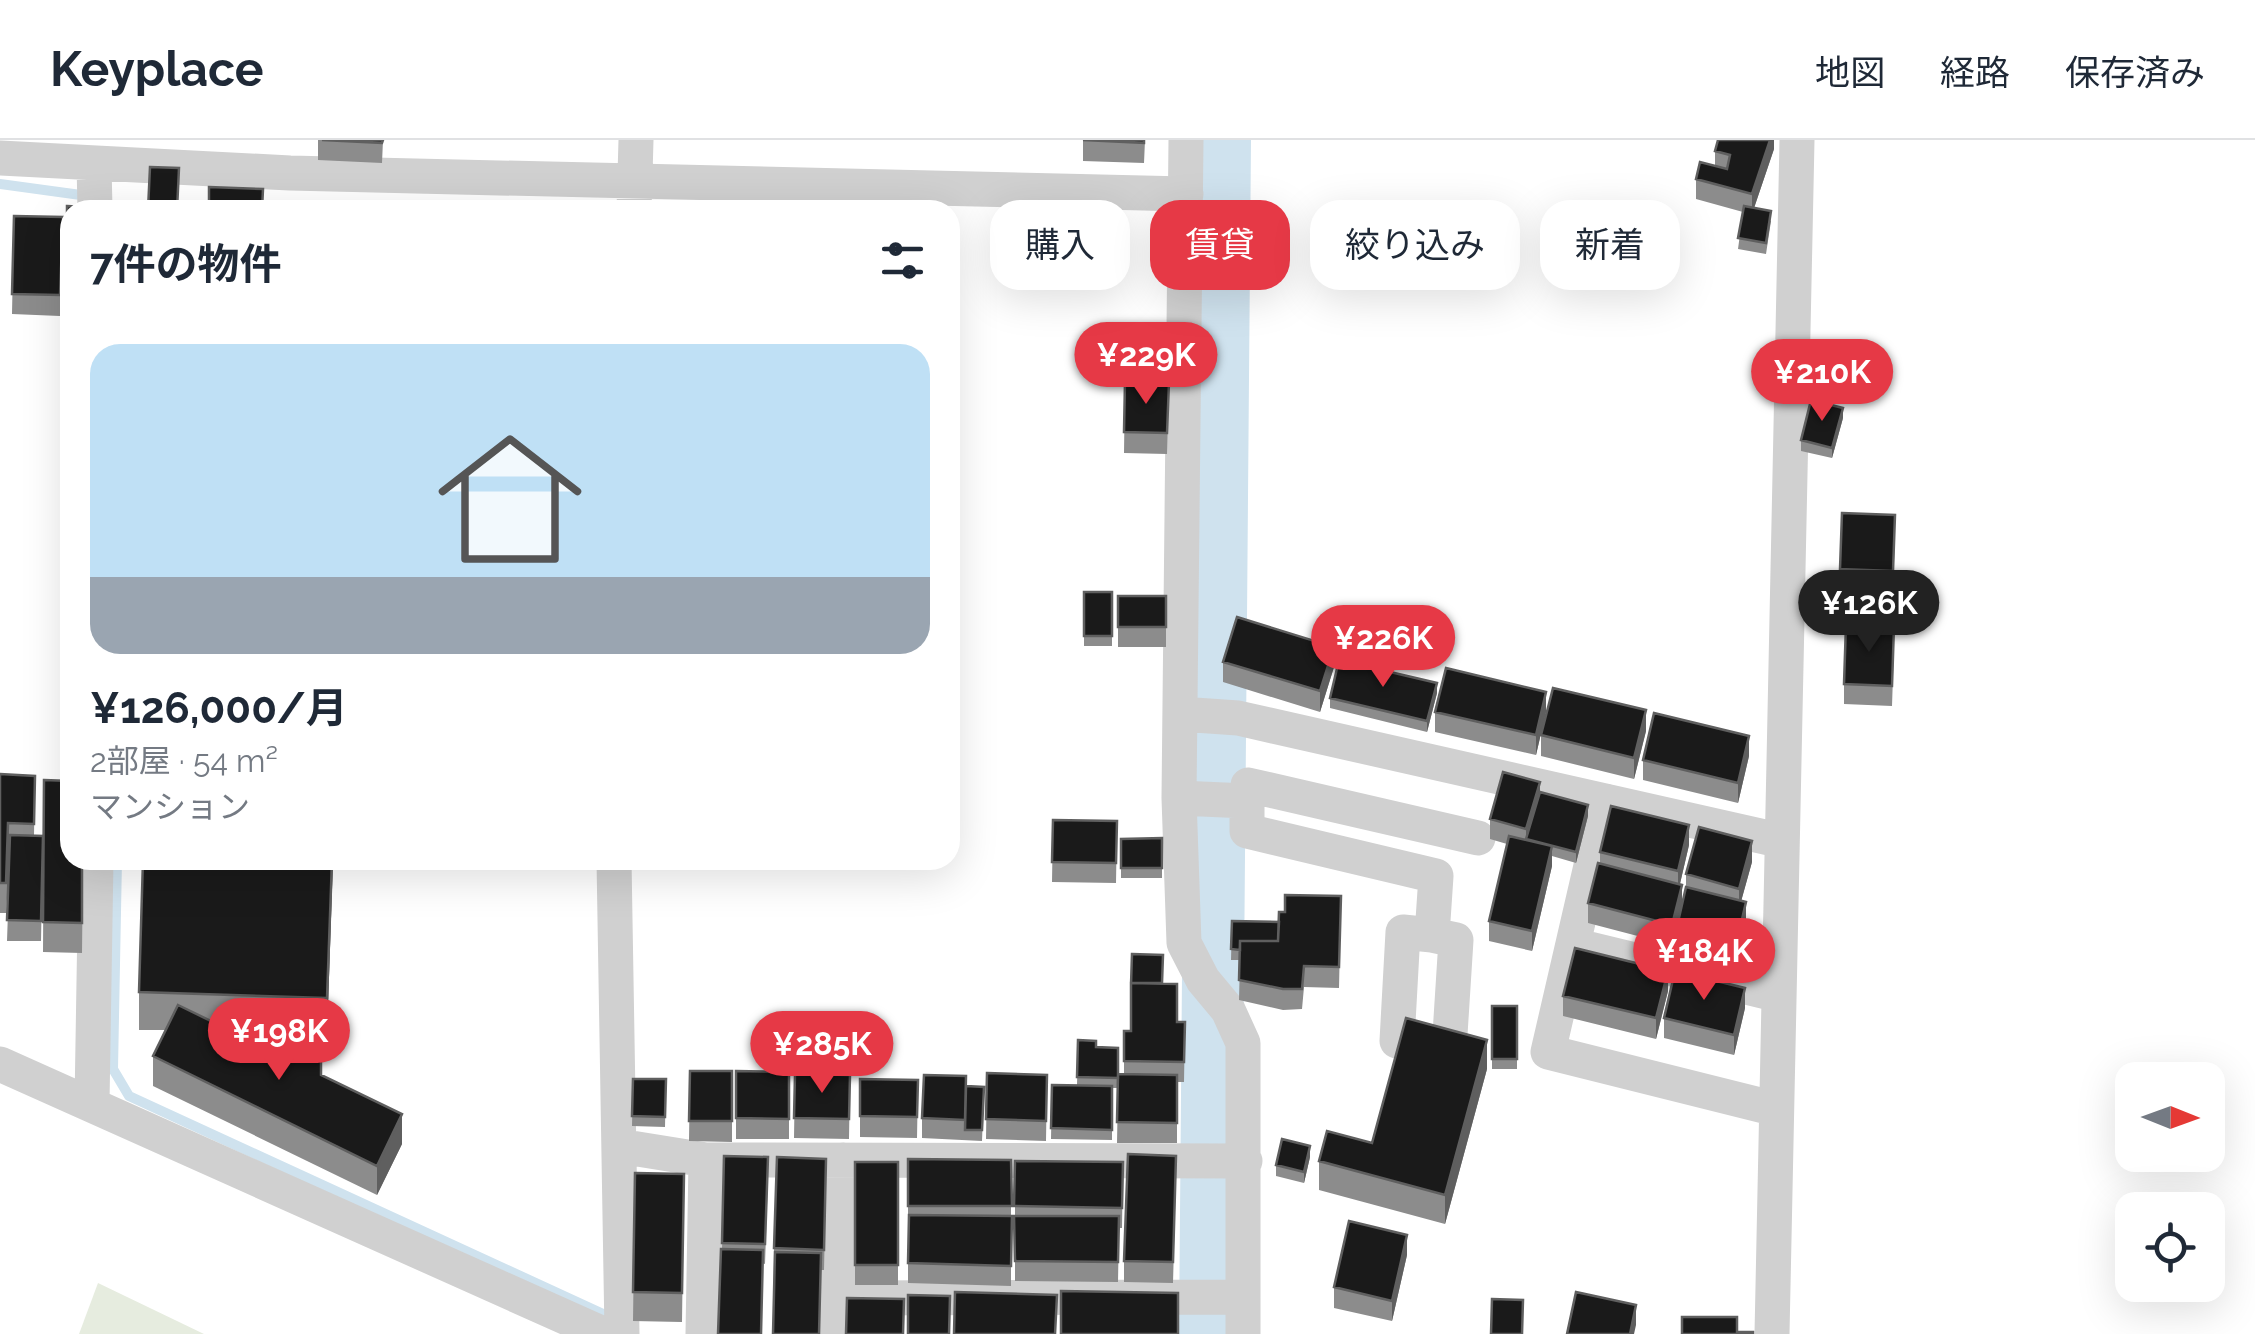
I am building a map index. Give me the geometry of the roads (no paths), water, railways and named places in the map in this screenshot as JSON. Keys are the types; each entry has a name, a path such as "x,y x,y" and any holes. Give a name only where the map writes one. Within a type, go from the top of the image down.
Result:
{"street":[{"path":"635,195 636,140"},
{"path":"1186,140 1179,798 1184,943 1203,980 1228,1010 1243,1043 1243,1334"},
{"path":"1772,1334 1797,140"},
{"path":"0,158 635,195 1186,194"},
{"path":"94,162 95,200"},
{"path":"1180,714 1238,718 1782,841"},
{"path":"1432,935 1436,876 1247,831 1248,785 1478,838"},
{"path":"1179,798 1247,801"},
{"path":"1606,801 1548,1052 1776,1109"},
{"path":"92,1103 96,870"},
{"path":"614,870 622,1334"},
{"path":"1397,1042 1404,932 1432,935 1456,940 1449,1050"},
{"path":"1572,945 1779,995"},
{"path":"0,1064 602,1334"},
{"path":"619,1146 706,1160 1245,1161"},
{"path":"703,1334 706,1160"},
{"path":"835,1334 843,1160"},
{"path":"837,1298 1243,1297"}],"waterway":[{"path":"1210,1334 1220,140"},
{"path":"0,184 88,196"},
{"path":"117,870 113,1069 129,1096 614,1319"}]}
